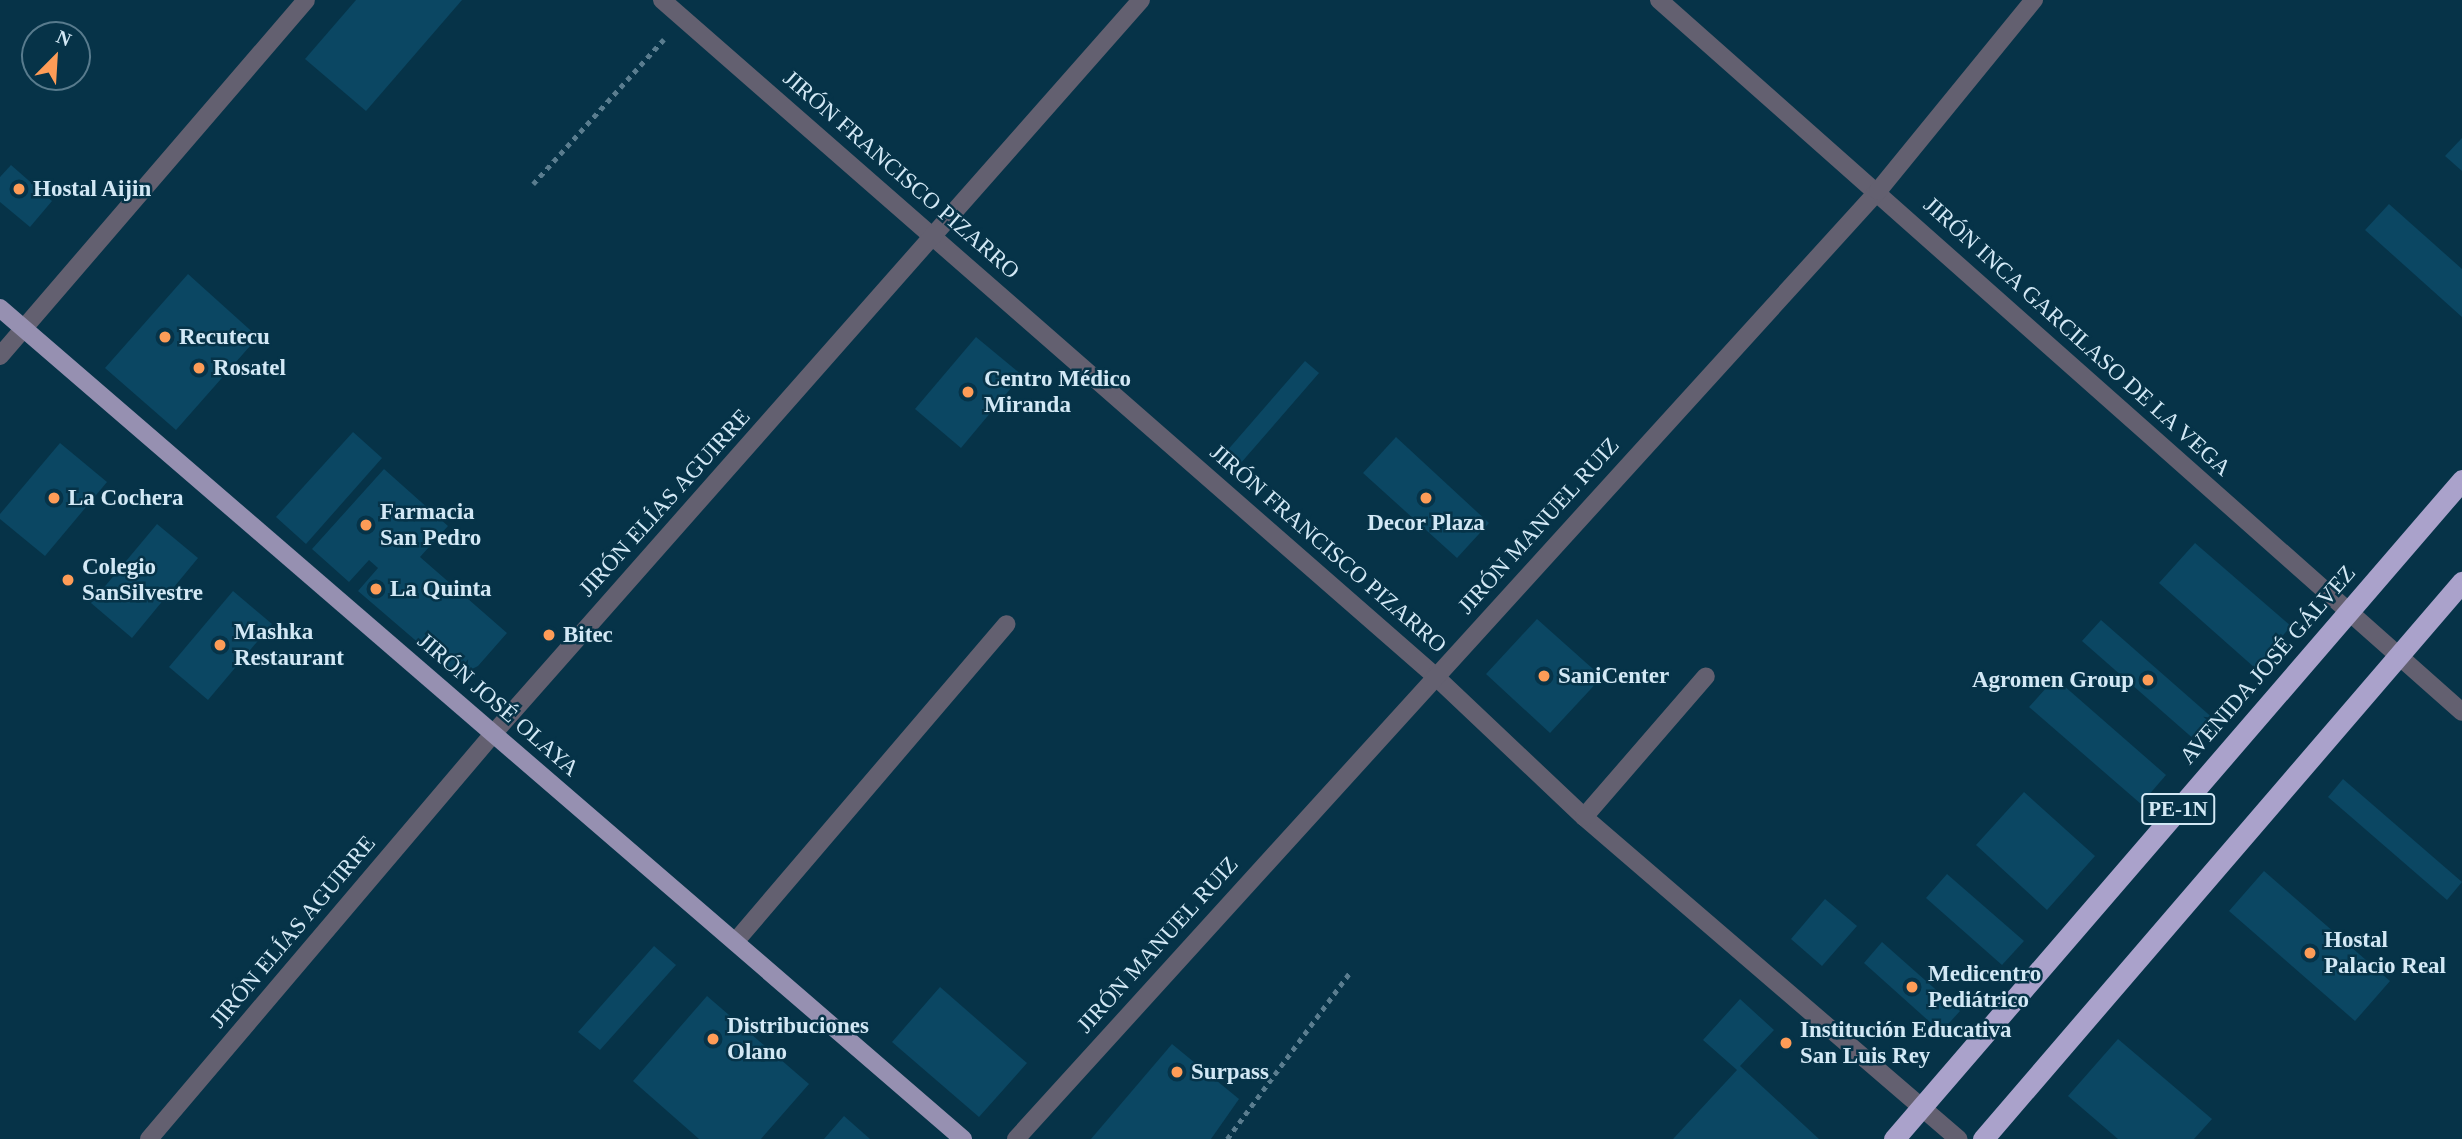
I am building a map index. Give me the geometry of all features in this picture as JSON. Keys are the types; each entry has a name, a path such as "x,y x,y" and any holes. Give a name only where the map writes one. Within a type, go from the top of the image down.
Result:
{"highway":[{"name":"AVENIDA JOSÉ GÁLVEZ","path":"1894,1139 2462,480"},
{"name":"PE-1N","path":"1983,1139 2462,582"}],"main road":[{"name":"JIRÓN JOSÉ OLAYA","path":"0,308 963,1139"}],"street":[{"path":"0,356 306,0"},
{"name":"JIRÓN FRANCISCO PIZARRO","path":"662,0 1435,676 1584,817 1958,1139"},
{"name":"JIRÓN ELÍAS AGUIRRE","path":"149,1139 493,734 1141,0"},
{"name":"JIRÓN INCA GARCILASO DE LA VEGA","path":"1659,0 1878,191 2347,613 2462,712"},
{"name":"JIRÓN MANUEL RUIZ","path":"1016,1139 1878,191 2034,0"},
{"path":"735,942 1007,624"},
{"path":"1584,817 1706,676"}],"path":[{"path":"533,184 682,18"},
{"path":"1227,1139 1351,971"}],"building":[{"path":"356,0 462,0 366,111 305,59"},
{"path":"2462,138 2462,171 2445,156"},
{"name":"Hostal Aijin","path":"11,165 52,201 30,227 0,202 0,177"},
{"path":"2389,204 2462,269 2462,317 2365,230"},
{"path":"188,274 258,337 176,430 105,368"},
{"name":"Centro Médico Miranda","path":"976,337 1022,375 961,448 915,409"},
{"path":"1305,361 1319,373 1240,464 1226,452"},
{"path":"353,432 382,458 306,544 276,517"},
{"name":"Decor Plaza","path":"1396,437 1489,523 1457,558 1363,473"},
{"name":"La Cochera","path":"60,443 107,482 45,556 0,519 0,514"},
{"path":"384,469 448,526 420,557 507,633 478,666 464,673 450,670 358,591 378,568 369,560 349,582 312,549"},
{"path":"157,524 198,558 132,638 91,603"},
{"path":"2195,543 2291,626 2255,668 2159,583"},
{"name":"Mashka Restaurant","path":"233,591 272,624 208,700 169,667"},
{"name":"SaniCenter","path":"1537,619 1602,677 1550,733 1486,674"},
{"name":"Agromen Group","path":"2101,620 2215,720 2196,741 2082,641"},
{"path":"2055,678 2166,775 2141,804 2029,707"},
{"path":"2343,779 2462,882 2447,900 2328,797"},
{"path":"2024,792 2095,856 2047,910 1976,845"},
{"path":"2264,871 2390,981 2355,1021 2229,911"},
{"path":"1947,874 2024,941 2002,965 1926,898"},
{"path":"1825,899 1857,926 1822,966 1791,939"},
{"name":"Medicentro Pediátrico","path":"1882,942 1960,1011 1941,1032 1864,963"},
{"path":"654,946 676,965 600,1050 578,1032"},
{"path":"940,987 1027,1063 979,1117 892,1042"},
{"name":"Distribuciones Olano","path":"707,996 809,1084 761,1139 699,1139 633,1081"},
{"path":"1740,999 1774,1030 1740,1066 1819,1139 1673,1139 1737,1070 1703,1040"},
{"path":"2118,1039 2212,1119 2194,1139 2118,1139 2068,1096"},
{"name":"Surpass","path":"1172,1044 1239,1099 1211,1139 1091,1139"},
{"path":"844,1116 870,1139 824,1139"}],"place":[{"name":"Hostal Aijin","path":"19,189"},
{"name":"Recutecu","path":"165,337"},
{"name":"Rosatel","path":"199,368"},
{"name":"Centro Médico Miranda","path":"968,392"},
{"name":"La Cochera","path":"54,498"},
{"name":"Decor Plaza","path":"1426,498"},
{"name":"Farmacia San Pedro","path":"366,525"},
{"name":"Colegio SanSilvestre","path":"68,580"},
{"name":"La Quinta","path":"376,589"},
{"name":"Bitec","path":"549,635"},
{"name":"Mashka Restaurant","path":"220,645"},
{"name":"SaniCenter","path":"1544,676"},
{"name":"Agromen Group","path":"2148,680"},
{"name":"Hostal Palacio Real","path":"2310,953"},
{"name":"Medicentro Pediátrico","path":"1912,987"},
{"name":"Distribuciones Olano","path":"713,1039"},
{"name":"Institución Educativa San Luis Rey","path":"1786,1043"},
{"name":"Surpass","path":"1177,1072"}]}
